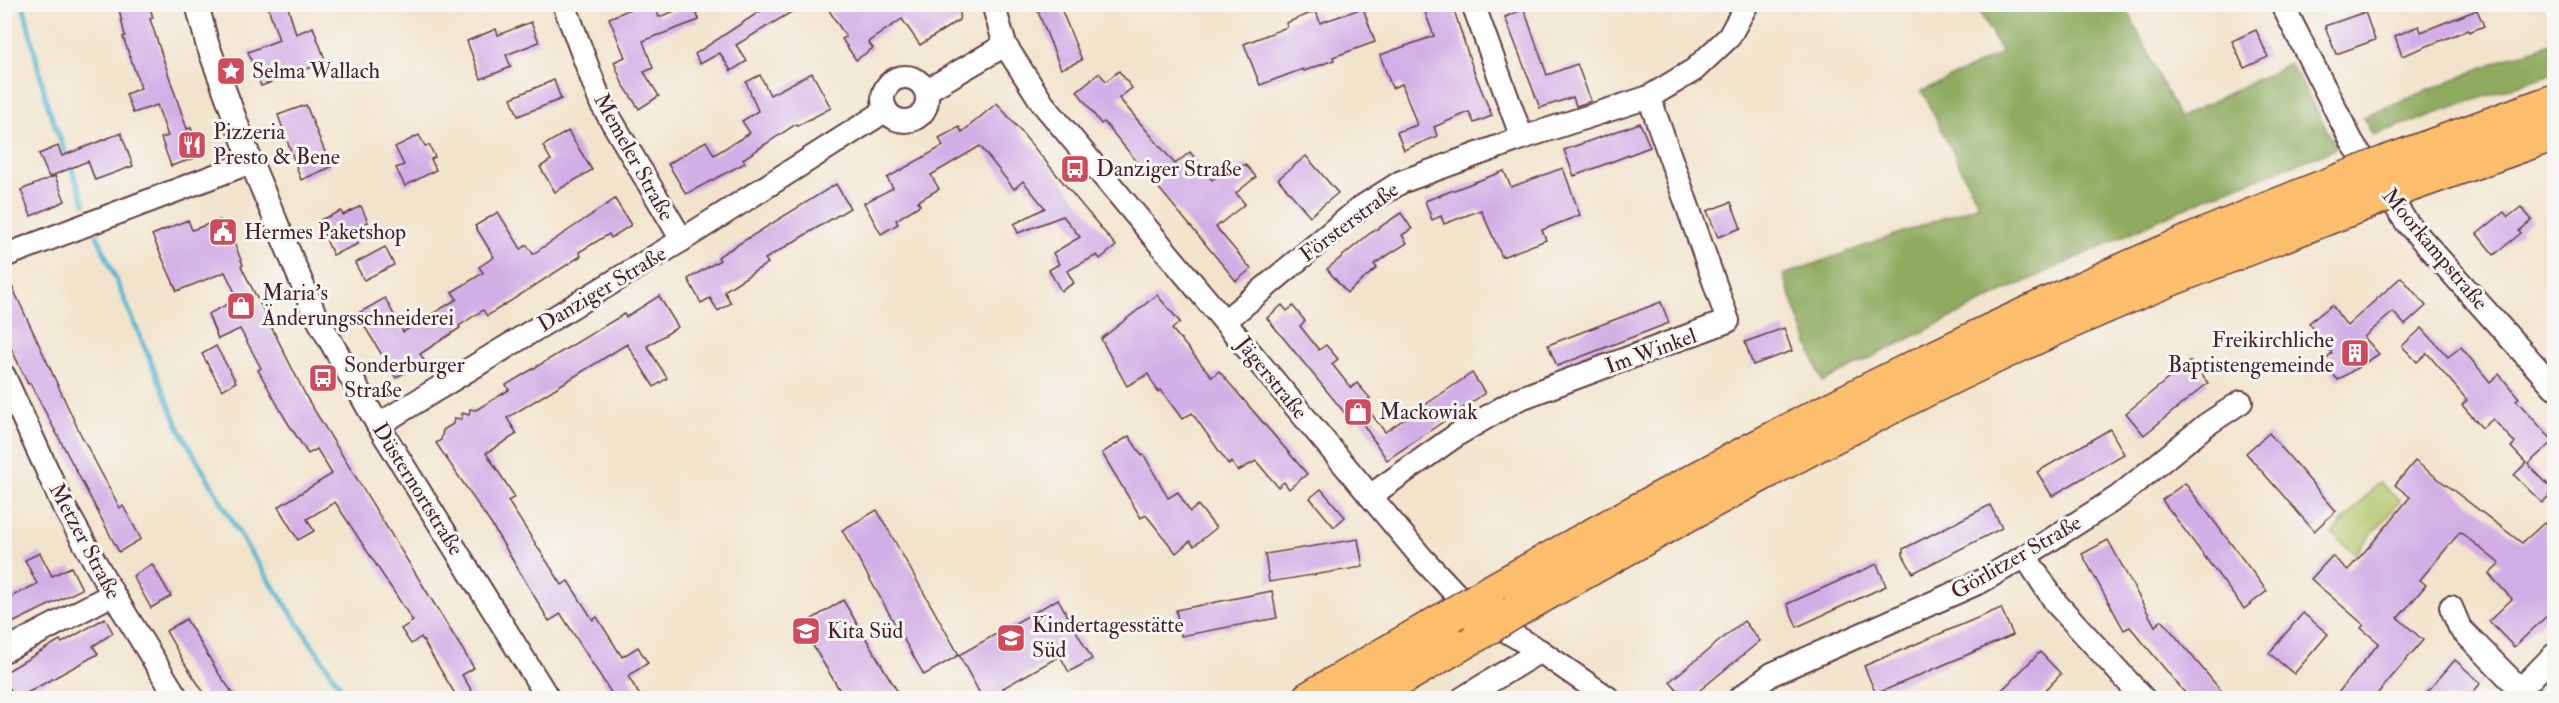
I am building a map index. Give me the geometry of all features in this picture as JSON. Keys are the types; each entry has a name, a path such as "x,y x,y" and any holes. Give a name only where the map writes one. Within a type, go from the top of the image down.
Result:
{"highway":[{"path":"1368,699 1514,612 1714,500 1984,364 2554,101"},
{"path":"2396,175 2554,134"},
{"path":"1309,699 1488,593 1750,448 1959,343 2207,232 2359,189"}],"street":[{"name":"Düsternortstraße","path":"197,4 207,43 251,162 314,312 378,425 548,699"},
{"name":"Memeler Straße","path":"564,4 601,104 682,240"},
{"name":"Jägerstraße","path":"993,4 1005,45 1024,79 1043,104 1422,558 1471,610 1540,651 1608,699"},
{"path":"1473,4 1522,138"},
{"name":"Försterstraße","path":"1225,321 1360,208 1401,182 1522,138 1649,97 1694,70 1729,37 1747,4"},
{"name":"Moorkampstraße","path":"2282,4 2352,142 2407,223 2554,387"},
{"path":"926,91 1005,45"},
{"path":"907,76 920,82 926,91 927,104 923,112 912,120 896,120 885,111 882,100 884,89 893,80 907,76"},
{"name":"Im Winkel","path":"1370,496 1458,434 1518,399 1728,321 1649,97"},
{"name":"Danziger Straße","path":"378,425 682,240 885,111"},
{"path":"4,256 251,162"},
{"name":"Metzer Straße","path":"4,376 13,416 113,594 177,699"},
{"name":"Görlitzer Straße","path":"1740,699 1772,674 1982,581 2025,556 2118,497 2206,425 2241,402"},
{"path":"2025,556 2056,603 2143,699"},
{"path":"4,651 113,594"},
{"path":"2451,607 2460,628 2516,694 2554,655"},
{"path":"1463,699 1540,651"}],"green space":[{"path":"1976,5 2125,5 2179,118 2290,63 2337,148 2204,199 2007,290 1822,382 1783,275 1979,205 1922,91 2002,53"},
{"path":"2554,42 2554,73 2373,135 2363,117 2496,62"},
{"path":"2379,482 2400,501 2355,554 2332,534"}],"building":[{"path":"125,4 149,4 153,18 150,19 176,97 187,129 191,128 201,156 171,166 161,138 168,136 157,105 133,113 126,94 141,88 123,37 125,36 119,9 126,8"},
{"path":"267,4 287,4 296,34 313,27 326,62 261,86 248,52 279,40"},
{"path":"643,4 654,4 659,17 693,4 699,20 643,41 653,68 644,72 659,96 639,109 622,83 614,62 625,57 609,18"},
{"path":"771,4 805,4 736,45 747,61 731,71 720,53 700,64 695,54"},
{"path":"825,4 962,4 959,20 920,45 902,19 868,42 873,48 856,60 842,39 846,37"},
{"path":"1035,4 1059,4 1082,60 1061,69"},
{"path":"1422,4 1452,4 1473,69 1492,116 1474,123 1469,112 1434,127 1437,136 1404,150 1397,132 1417,125 1402,84 1392,88 1380,55 1434,36"},
{"path":"1363,8 1375,42 1333,57 1334,60 1260,85 1244,44 1287,27 1286,23 1316,11 1320,23"},
{"path":"1524,9 1547,75 1577,64 1591,101 1576,106 1573,97 1540,108 1505,17"},
{"path":"2477,10 2484,26 2402,56 2395,36 2419,26 2421,32"},
{"path":"2365,12 2375,40 2336,54 2325,26"},
{"path":"531,22 539,42 506,55 511,67 481,79 467,41 496,29 498,35"},
{"path":"2256,30 2268,57 2244,68 2232,41"},
{"path":"1119,71 1132,88 1119,98 1175,164 1190,152 1212,180 1231,165 1236,171 1245,164 1256,177 1236,193 1245,204 1216,227 1251,269 1236,281 1104,122 1101,124 1077,91 1099,73 1106,81"},
{"path":"812,73 831,108 797,126 796,124 743,159 745,163 686,194 668,164 706,141 714,155 750,133 742,121 758,111 746,82 760,75 770,95"},
{"path":"554,80 561,99 518,116 511,98"},
{"path":"997,103 1116,246 1100,259 1097,255 1067,271 1074,283 1061,291 1049,270 1059,264 1053,253 1080,237 1063,216 1018,233 1014,224 1045,208 1023,181 1014,189 980,146 931,175 939,189 918,201 920,205 896,220 898,224 881,234 864,203 893,188 887,178 943,146 939,138 959,127 962,132"},
{"path":"306,105 331,167 301,180 278,115"},
{"path":"1640,123 1650,147 1574,176 1564,150"},
{"path":"568,131 592,170 555,192 540,167 551,160 543,146"},
{"path":"121,133 133,166 95,180 88,161 49,177 39,154 58,146 62,156"},
{"path":"419,135 425,146 429,145 435,157 431,159 436,170 405,186 396,168 404,165 395,147"},
{"path":"1306,156 1338,193 1310,216 1278,179"},
{"path":"1563,168 1580,215 1542,230 1546,240 1502,257 1481,210 1444,224 1441,216 1432,220 1425,201 1504,171 1511,187"},
{"path":"55,176 65,201 31,216 21,190"},
{"path":"836,184 850,208 765,259 768,263 724,291 731,303 718,311 710,298 701,303 688,279 720,260 718,257 724,253"},
{"path":"615,199 631,225 611,238 609,234 579,252 581,256 487,316 483,310 420,354 424,360 396,378 357,314 385,298 403,332 457,299 452,292 483,273 479,267 494,257 475,226 498,212 521,249 527,245 533,254"},
{"path":"1731,202 1741,228 1718,237 1707,211"},
{"path":"361,206 368,222 351,229 358,244 333,255 318,221 341,211 343,215"},
{"path":"2521,207 2532,220 2519,231 2521,233 2494,255 2477,234 2504,212 2508,217"},
{"path":"1401,213 1412,229 1402,235 1407,243 1374,264 1377,268 1347,293 1327,269 1369,234"},
{"path":"188,220 192,230 220,220 227,237 231,235 243,265 241,266 308,400 474,668 462,675 477,699 458,699 421,637 411,644 401,629 413,621 335,502 307,519 314,531 298,540 278,507 332,474 317,449 308,454 286,420 258,370 261,368 240,329 218,339 208,314 238,299 225,272 177,291 152,235"},
{"path":"385,247 394,265 364,280 355,263"},
{"path":"4,269 79,431 120,508 123,506 141,539 119,552 30,383 28,384 4,333"},
{"path":"2401,277 2426,306 2405,325 2393,312 2364,337 2379,354 2338,380 2323,362 2332,353 2309,323 2332,305 2347,326"},
{"path":"1157,295 1180,322 1172,329 1212,377 1219,371 1307,474 1289,489 1284,482 1278,487 1256,461 1238,471 1231,462 1229,465 1192,413 1182,419 1161,390 1158,392 1148,374 1127,386 1101,339"},
{"path":"659,296 678,327 647,346 667,378 654,387 627,344 507,418 517,434 486,453 515,497 508,501 562,585 568,581 593,620 597,617 622,657 638,647 648,663 628,676 642,699 615,699 561,614 549,621 493,527 436,443 441,440 443,430 453,424 454,418 462,419 462,413 469,415 470,409 476,410 509,390 506,385 624,314 626,317"},
{"path":"1661,302 1669,323 1557,366 1548,345"},
{"path":"1282,305 1287,311 1293,306 1305,321 1300,326 1319,350 1326,345 1338,359 1332,364 1351,388 1357,383 1370,398 1363,403 1385,432 1472,373 1485,393 1387,460 1359,418 1353,423 1267,318"},
{"path":"1784,328 1792,351 1753,365 1745,342"},
{"path":"2422,328 2448,357 2461,347 2490,382 2499,374 2519,398 2516,400 2553,441 2528,464 2554,491 2542,503 2514,475 2526,463 2511,447 2515,443 2493,419 2482,428 2462,405 2467,400 2427,353 2417,362 2402,346"},
{"path":"216,346 236,382 222,390 202,354"},
{"path":"2190,361 2208,383 2144,435 2126,413"},
{"path":"2110,429 2124,454 2052,496 2037,472"},
{"path":"2269,433 2336,511 2314,531 2246,453"},
{"path":"1129,436 1142,456 1144,455 1168,498 1178,492 1190,512 1198,505 1216,528 1194,546 1190,541 1176,553 1146,515 1141,518 1102,453"},
{"path":"2415,461 2522,543 2544,523 2554,533 2554,609 2514,647 2489,621 2512,599 2489,574 2500,564 2460,532 2420,580 2426,585 2398,618 2423,640 2373,699 2333,699 2379,643 2361,628 2364,625 2311,579 2332,556 2348,570 2374,541 2410,497 2395,485"},
{"path":"2185,483 2267,591 2244,609 2162,500"},
{"path":"1321,489 1345,517 1334,527 1310,498"},
{"path":"1990,505 2002,528 1913,573 1903,555 1903,549"},
{"path":"877,510 959,655 924,675 842,530"},
{"path":"1358,539 1363,567 1269,582 1265,554"},
{"path":"2108,540 2155,626 2162,620 2228,699 2190,699 2130,627 2124,630 2082,554"},
{"path":"40,553 52,576 71,567 82,589 4,627 4,600 37,584 25,560"},
{"path":"152,564 171,596 151,608 133,576"},
{"path":"1877,564 1886,586 1797,627 1787,604"},
{"path":"1272,591 1277,618 1181,636 1176,610"},
{"path":"1058,599 1092,659 1069,672 1060,656 1003,688 1009,699 983,699 959,655"},
{"path":"843,600 902,699 845,699 801,626"},
{"path":"2001,608 2013,635 1876,694 1864,666"},
{"path":"2303,613 2328,634 2294,674 2269,653"},
{"path":"105,618 113,633 93,646 98,654 16,699 4,679 4,673 60,640 62,643"},
{"path":"186,619 237,699 208,699 185,664 166,631"},
{"path":"1744,621 1760,641 1689,699 1685,699 1670,681"},
{"path":"2040,652 2061,674 2037,699 1993,699"},
{"path":"2455,660 2481,683 2467,699 2421,699"}],"waterway":[{"path":"23,4 48,107 85,204"},
{"path":"97,235 180,430 247,547 348,698"}],"place":[{"name":"Selma Wallach","path":"231,71"},
{"name":"Pizzeria Presto & Bene","path":"192,145"},
{"name":"Danziger Straße","path":"1075,169"},
{"name":"Hermes Paketshop","path":"223,232"},
{"name":"Maria's Änderungsschneiderei","path":"241,306"},
{"name":"Freikirchliche Baptistengemeinde","path":"2355,353"},
{"name":"Sonderburger Straße","path":"323,378"},
{"name":"Mackowiak","path":"1358,412"},
{"name":"Kita Süd","path":"806,631"},
{"name":"Kindertagesstätte Süd","path":"1011,638"}]}
